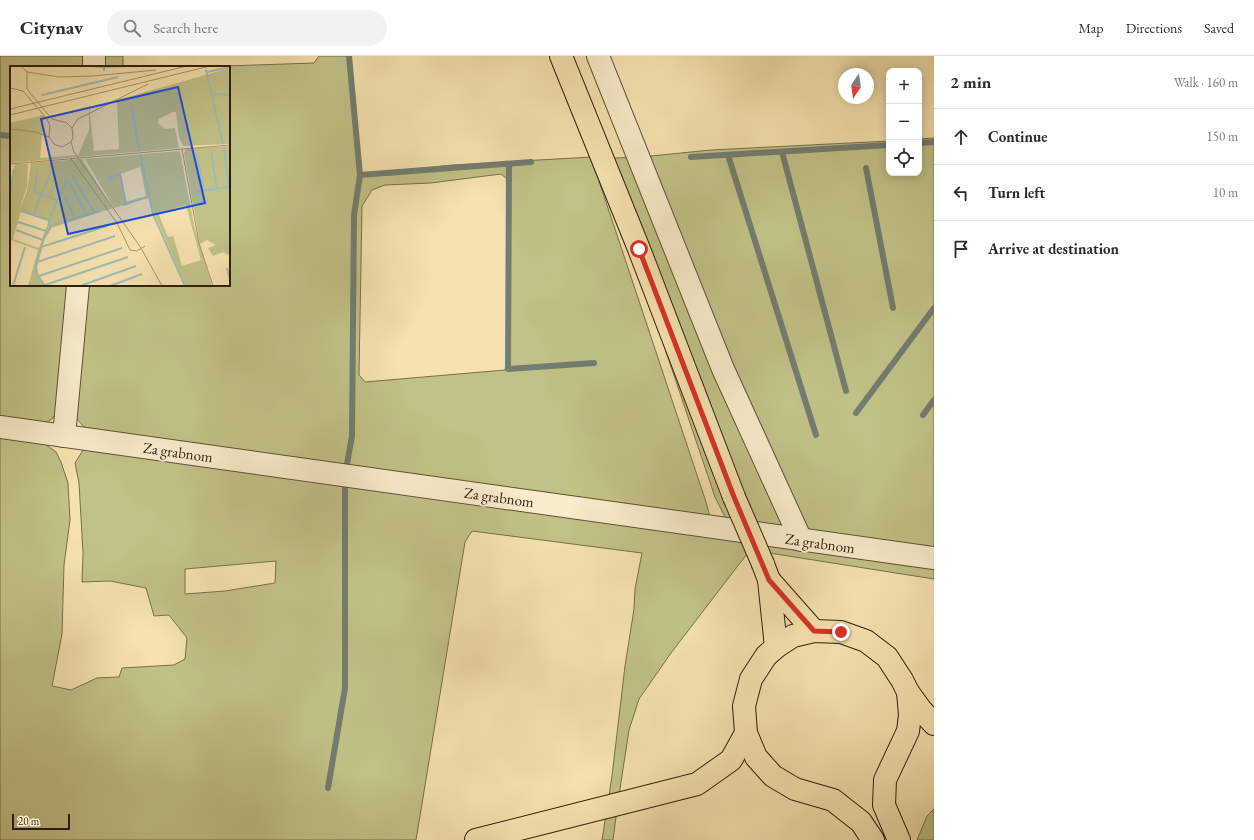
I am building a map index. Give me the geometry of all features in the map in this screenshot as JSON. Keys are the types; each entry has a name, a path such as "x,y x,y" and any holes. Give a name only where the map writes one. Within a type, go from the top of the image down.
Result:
{"main road":[{"path":"561,56 639,249 734,497 766,572 776,647"},
{"path":"766,572 814,631"},
{"path":"872,838 861,822 833,800 795,789 773,776 756,757 746,733 744,706 751,679 766,656 776,647 793,636 814,631 841,632 866,641 887,657 908,692 921,710 934,724"},
{"path":"897,837 884,805 885,780 908,731 910,715 908,692"},
{"path":"910,715 918,726 934,740"},
{"path":"476,840 696,784 731,760 746,733"}],"street":[{"path":"598,56 723,369 801,540"},
{"path":"64,436 78,286"},
{"name":"Za grabnom","path":"0,427 934,558"}],"green space":[{"path":"0,56 88,56 87,66 10,66 10,286 70,286 61,405 53,418 40,427 0,423"},
{"path":"102,56 123,56 123,66 102,66"},
{"path":"319,56 348,56 362,174 453,165 591,157 710,517 85,428 76,418 83,286 230,286 230,66 226,66 314,63","holes":["501,174 507,179 510,274 509,347 505,370 365,382 359,375 362,206 372,190 385,185 431,183"]},
{"path":"934,138 934,553 727,521 715,497 601,159 711,150 886,141 886,176 922,176 922,139"},
{"path":"0,434 38,439 56,452 68,483 70,520 64,565 62,634 52,686 71,690 97,678 119,677 122,668 174,665 185,659 187,638 169,615 154,616 146,588 110,581 82,582 83,553 79,483 75,463 85,447 934,568 934,579 750,550 671,653 639,699 629,730 613,840 602,840 634,609 635,589 642,553 472,531 465,542 416,840 0,840","holes":["276,561 275,583 225,591 185,594 185,569"]},
{"path":"934,809 934,840 917,840 927,816"}],"waterway":[{"path":"328,788 345,688 345,475 352,436 354,215 360,175 349,56"},
{"path":"0,135 10,136"},
{"path":"922,143 934,142"},
{"path":"691,157 886,145"},
{"path":"782,152 846,391"},
{"path":"728,155 816,435"},
{"path":"360,175 531,162"},
{"path":"509,164 508,369 594,363"},
{"path":"866,168 893,308"},
{"path":"856,413 934,308"},
{"path":"923,415 934,400"}],"route":[{"path":"639,249 734,497 769,580 814,631 841,632"}]}
